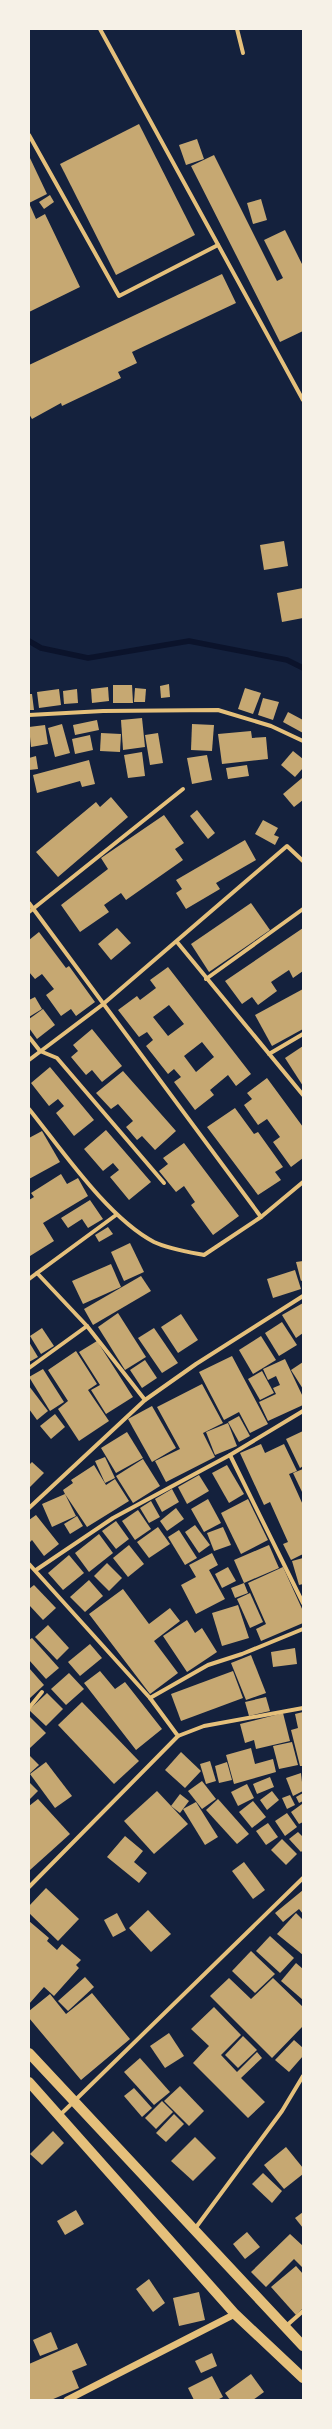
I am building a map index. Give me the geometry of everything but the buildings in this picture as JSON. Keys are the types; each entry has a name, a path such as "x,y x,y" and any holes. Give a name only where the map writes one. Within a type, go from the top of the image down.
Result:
{"main road":[{"path":"29,2053 73,2102 303,2346"},
{"path":"29,2082 60,2115 235,2314 303,2378"}],"street":[{"path":"100,29 303,400"},
{"path":"237,29 243,53"},
{"path":"29,135 119,296 218,245"},
{"path":"29,715 118,711 218,710 271,726 303,741"},
{"path":"29,912 183,789"},
{"path":"29,1060 102,1005 286,846 303,861"},
{"path":"29,903 102,1005 261,1217"},
{"path":"206,979 303,909"},
{"path":"176,942 303,1095"},
{"path":"269,1054 303,1034"},
{"path":"29,1037 40,1051 57,1058 164,1183"},
{"path":"29,1109 116,1215 154,1242 181,1251 204,1255 261,1217 303,1182"},
{"path":"29,1280 116,1215"},
{"path":"37,1273 87,1326 146,1400"},
{"path":"29,1508 146,1400 196,1364 303,1296"},
{"path":"29,1368 87,1326"},
{"path":"36,1570 113,1518 230,1455 303,1411"},
{"path":"230,1455 303,1603"},
{"path":"29,1564 150,1698 178,1736"},
{"path":"150,1698 208,1665 242,1654 303,1629"},
{"path":"29,1708 42,1692"},
{"path":"29,1888 178,1736 204,1726 303,1708"},
{"path":"60,2115 303,1878"},
{"path":"193,2230 282,2111 303,2076"},
{"path":"285,2327 303,2312"},
{"path":"67,2400 235,2314"}],"waterway":[{"path":"29,641 41,648 88,658 189,641 287,660 303,668"}]}
